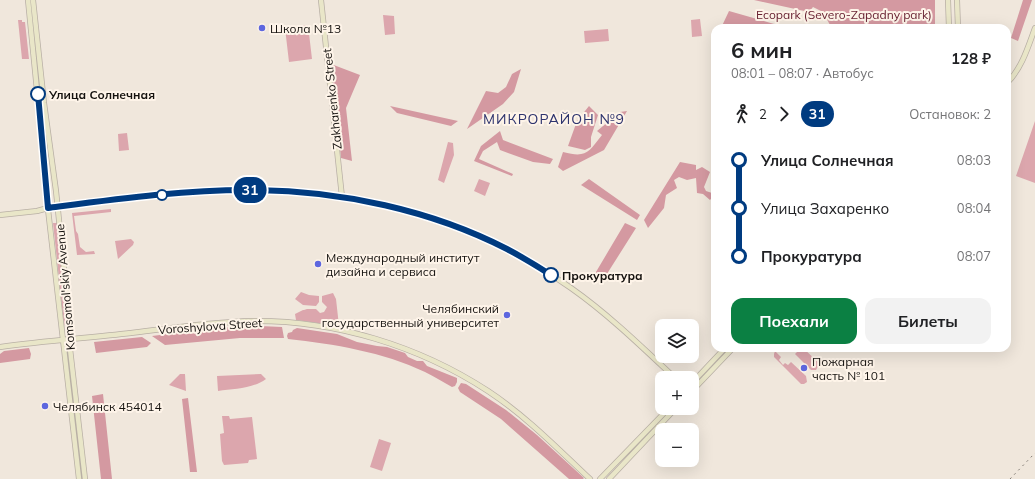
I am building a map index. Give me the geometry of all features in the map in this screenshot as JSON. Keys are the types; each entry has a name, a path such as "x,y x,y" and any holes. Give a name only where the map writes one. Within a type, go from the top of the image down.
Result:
{"street":[{"name":"Komsomol'skiy Avenue","path":"28,0 48,208 79,479"},
{"name":"Komsomol'skiy Avenue","path":"33,0 58,207 70,327 69,340 85,479"},
{"name":"Zakharenko Street","path":"321,0 342,197"},
{"path":"948,0 949,24"},
{"path":"957,0 958,24"},
{"path":"1011,79 1021,65 1035,28"},
{"path":"32,43 36,54 38,54 39,51"},
{"path":"35,67 40,67"},
{"path":"40,121 42,119 44,120 45,127 49,132"},
{"path":"0,215 141,197 207,191 238,190 294,192 342,197 390,206 427,216 507,249 553,276 582,296 617,325 667,371"},
{"name":"Voroshylova Street","path":"0,347 204,324 253,321 308,325 368,337 432,360 490,392 539,430 590,479"},
{"path":"699,376 721,352"},
{"path":"699,384 729,352"},
{"path":"70,399 74,419 76,421 78,418"},
{"path":"600,479 662,415"},
{"path":"608,479 669,415"}],"shaded area":[{"path":"383,15 394,16 395,34 385,35"},
{"path":"700,19 702,36 692,37 691,20"},
{"path":"18,20 25,22 29,59 22,59"},
{"path":"308,25 312,59 289,62 285,28"},
{"path":"608,29 609,41 585,43 584,31"},
{"path":"1035,121 1035,183 1016,176"},
{"path":"127,133 129,150 119,151 118,134"},
{"path":"448,142 453,143 454,155 444,183 438,180"},
{"path":"479,179 490,183 485,196 474,191"},
{"path":"111,209 111,212 74,216 80,247 86,252 94,251 95,254 77,255 72,213"},
{"path":"53,223 57,223 68,325 64,325"},
{"path":"131,239 134,242 133,245 118,259 115,241"},
{"path":"301,292 319,296 319,302 316,306 303,305 295,299"},
{"path":"333,293 336,299 339,326 296,320 295,314 303,310 316,309 320,313 324,312 327,307 322,302 322,296"},
{"path":"776,352 781,357 779,360 783,365 785,363 788,365 791,362 806,376 807,382 801,384 774,357"},
{"path":"797,352 807,352 818,362 819,365 816,370 811,370 795,354"},
{"path":"180,374 185,374 186,391 169,385"},
{"path":"261,374 266,379 255,385 218,391 217,376"},
{"path":"222,416 229,416 230,419 252,417 257,459 249,460 248,463 224,465 222,461 220,434 224,433"},
{"path":"379,439 391,443 382,471 370,467"}],"green space":[{"name":"Ecopark (Severo-Zapadny park)","path":"754,0 935,0 935,24 829,24 823,12 813,7 809,12"},
{"path":"1023,0 1032,0 1018,41 1011,38"},
{"path":"729,11 774,24 723,24"},
{"path":"331,64 360,75 346,108 352,161 341,158"},
{"path":"521,69 514,92 503,104 467,129 486,91 498,93 506,87 512,74"},
{"path":"390,106 458,121 451,126 397,113"},
{"path":"589,106 598,115 591,137 591,147 585,150 568,146 577,121"},
{"path":"627,111 604,150 563,171 558,167 563,152 582,154 590,150 602,135 597,131 620,112"},
{"path":"500,131 503,140 553,159 550,164 533,162 500,150 497,142 483,151 479,159 513,174 512,176 474,161 481,146"},
{"path":"680,162 696,165 696,170 702,167 710,172 704,187 706,191 711,193 710,200 703,194 697,193 696,178 687,180 679,177 674,180 677,188 666,195 664,208 648,228 644,220"},
{"path":"589,179 640,215 637,220 581,185"},
{"path":"625,223 636,228 605,277 593,277"},
{"path":"260,326 282,327 284,338 240,338 165,345 152,336 215,328"},
{"path":"297,328 337,334 357,342 387,347 405,353 408,357 417,361 423,361 427,366 457,378 457,382 455,386 452,387 409,365 375,354 323,343 288,339 288,333"},
{"path":"142,337 151,343 147,347 96,353 94,342"},
{"path":"29,348 31,354 30,359 0,363 0,354 4,351"},
{"path":"461,383 466,384 506,410 537,435 584,478 569,479 501,419 460,392 458,388"},
{"path":"103,394 112,479 101,479 92,396"},
{"path":"188,398 197,472 190,472 182,399"}],"railway":[{"path":"1010,479 1035,453"}],"bus line":[{"name":"31","path":"38,94 48,208 207,191 257,190 342,197 406,210 427,216 507,249 551,275"}],"place":[{"name":"Школа №13","path":"262,28"},
{"name":"Улица Солнечная","path":"38,94"},
{"name":"Международный институт дизайна и сервиса","path":"318,264"},
{"name":"Прокуратура","path":"551,275"},
{"name":"Челябинский государственный университет","path":"507,315"},
{"name":"Пожарная часть № 101","path":"804,368"},
{"name":"Челябинск 454014","path":"45,406"}],"district":[{"name":"МИКРОРАЙОН №9","path":"554,119"}]}
